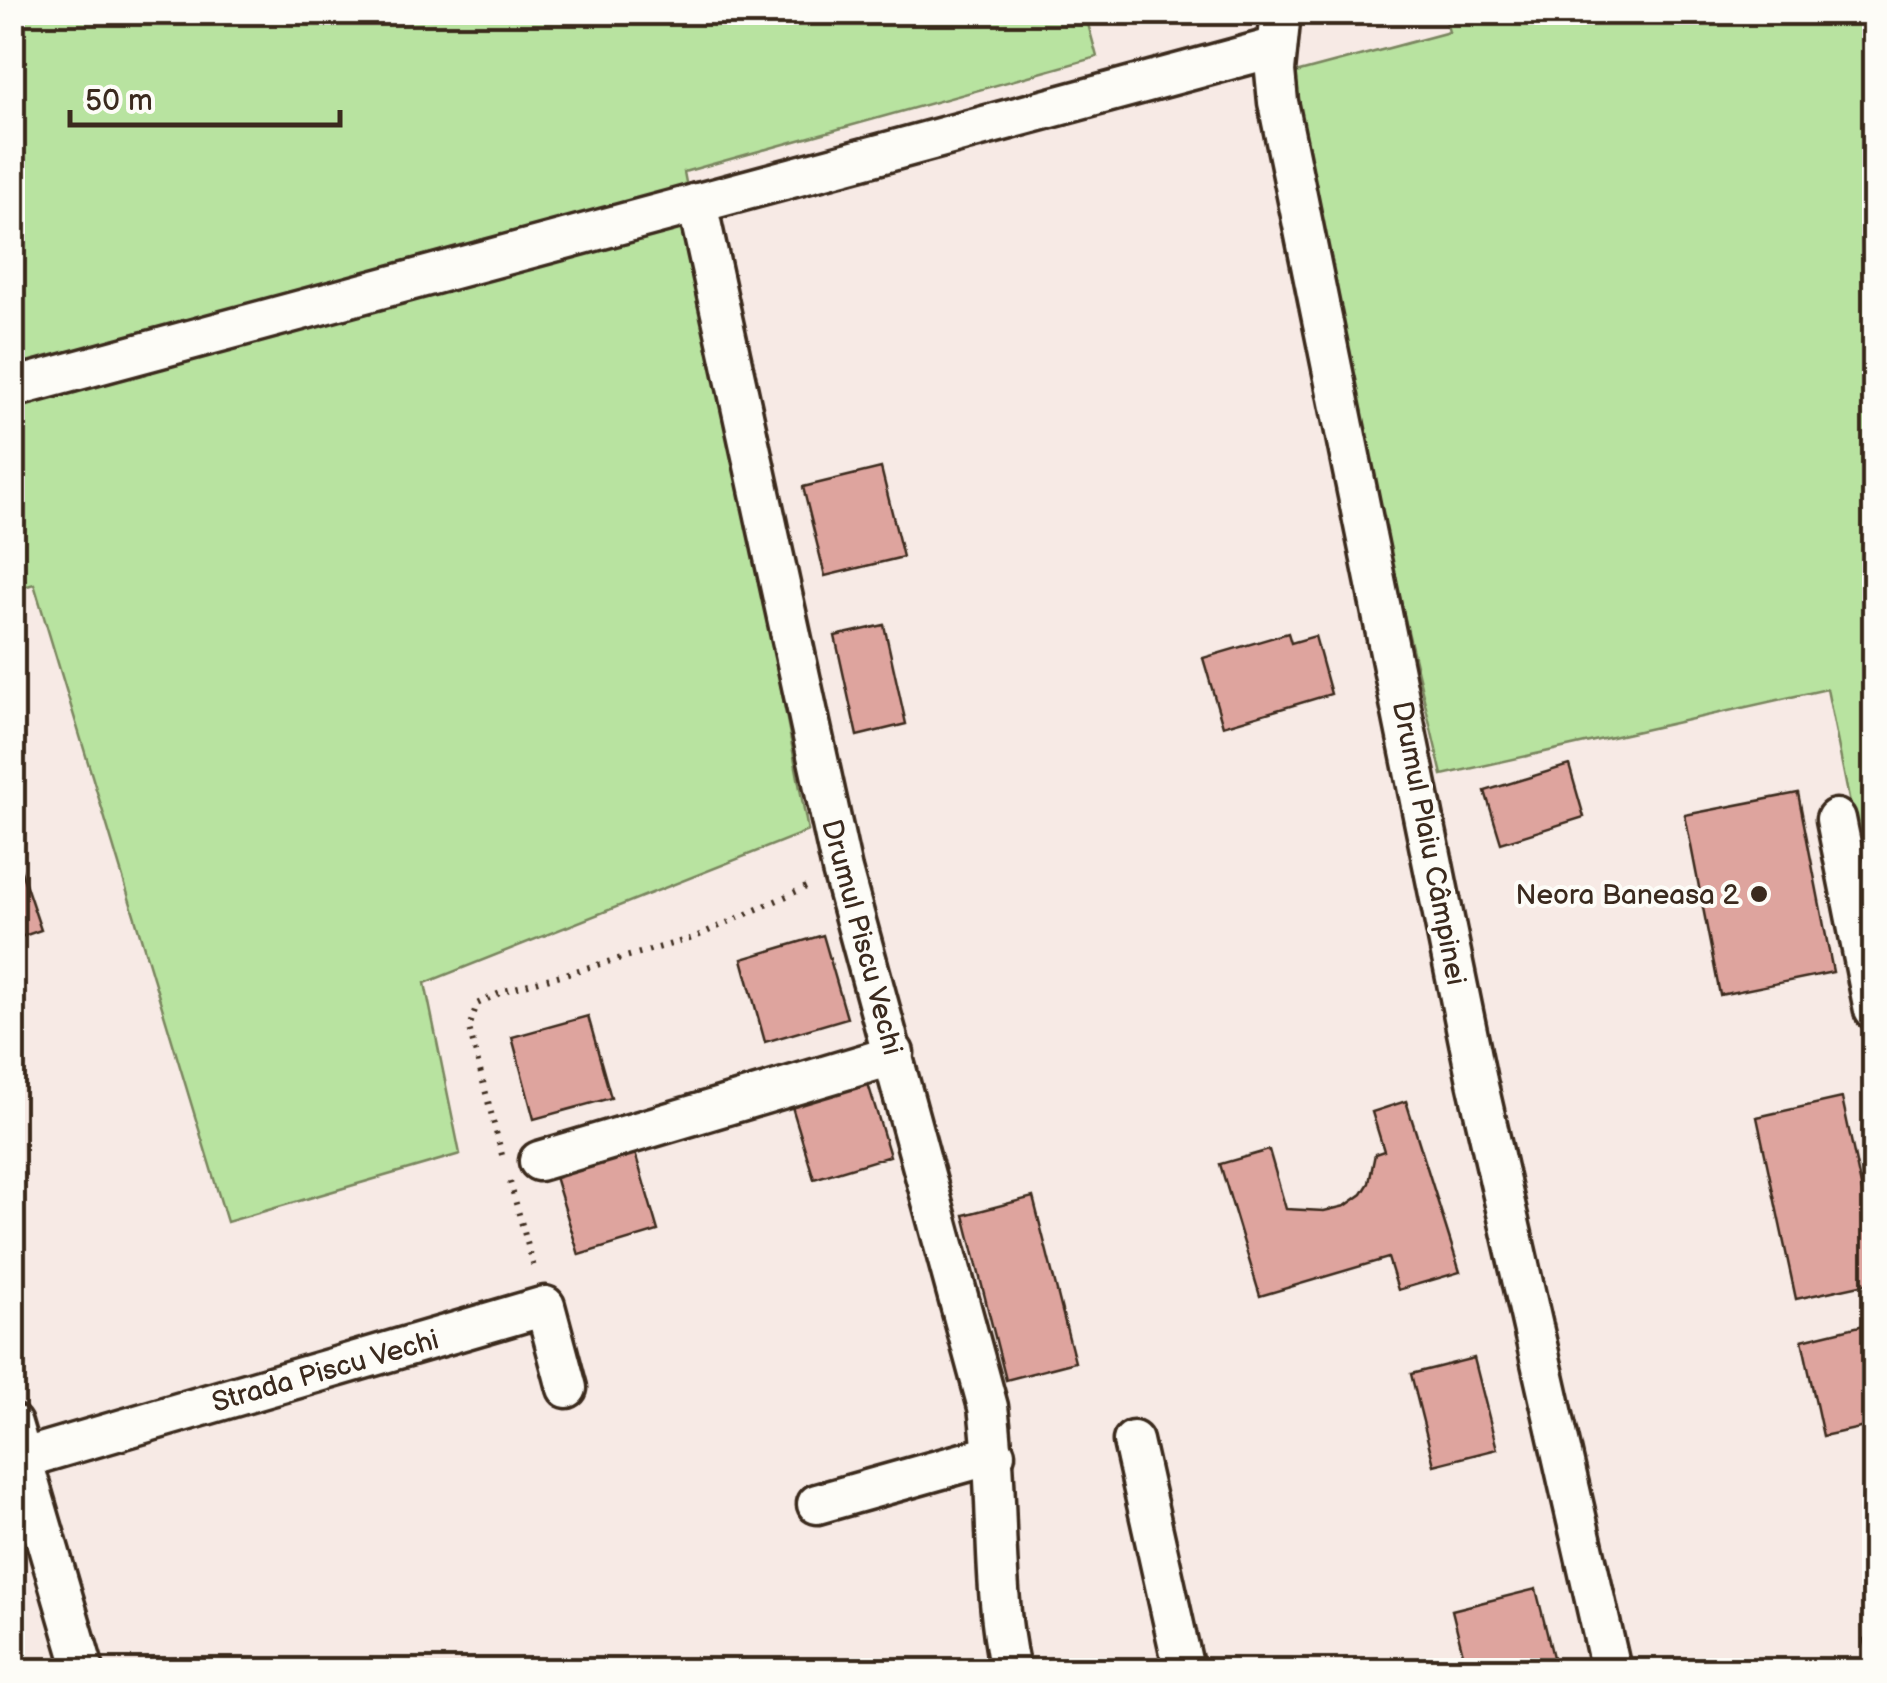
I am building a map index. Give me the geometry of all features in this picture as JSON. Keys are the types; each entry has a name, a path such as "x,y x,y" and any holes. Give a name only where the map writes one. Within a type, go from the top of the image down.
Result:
{"street":[{"path":"12,388 697,203 1279,30"},
{"name":"Drumul Plaiu Câmpinei","path":"1279,30 1274,71 1278,102 1474,1062 1611,1670"},
{"name":"Drumul Piscu Vechi","path":"697,203 842,870 988,1407 994,1454 997,1593 1010,1670"},
{"path":"1836,819 1874,1010"},
{"path":"538,1161 894,1053"},
{"path":"545,1306 566,1388"},
{"name":"Strada Piscu Vechi","path":"18,1441 545,1306"},
{"path":"18,1441 84,1670"},
{"path":"1133,1441 1184,1670"},
{"path":"817,1504 994,1454"}],"path":[{"path":"545,1306 474,1056 469,1028 478,1004 504,992 693,938 842,870"}],"green space":[{"path":"13,13 1085,13 1097,57 684,172 808,831 425,983 460,1154 227,1222 34,584 13,590"},
{"path":"1444,13 1874,13 1874,924 1827,689 1442,775 1277,78 1449,32"}],"building":[{"path":"881,468 903,557 825,576 803,487"},
{"path":"884,625 906,724 857,736 835,636"},
{"path":"1288,633 1291,643 1315,636 1331,694 1223,726 1203,658"},
{"path":"1569,765 1584,817 1501,843 1485,791"},
{"name":"Neora Baneasa 2","path":"1798,793 1833,972 1720,995 1685,815"},
{"path":"20,868 41,930 12,940 12,871"},
{"path":"823,935 847,1018 765,1042 742,959"},
{"path":"588,1016 611,1098 534,1119 512,1037"},
{"path":"866,1077 890,1156 814,1179 790,1100"},
{"path":"1842,1098 1874,1247 1874,1282 1796,1299 1757,1117"},
{"path":"1406,1101 1460,1272 1398,1290 1388,1258 1260,1296 1220,1164 1269,1150 1286,1209 1324,1211 1345,1206 1362,1194 1369,1183 1375,1154 1384,1151 1372,1112"},
{"path":"633,1146 658,1231 579,1255 553,1170"},
{"path":"1033,1197 1075,1362 1006,1380 964,1215"},
{"path":"1864,1325 1874,1370 1874,1425 1823,1436 1802,1340"},
{"path":"1474,1358 1497,1449 1434,1465 1411,1374"},
{"path":"1536,1589 1554,1661 1515,1670 1467,1670 1452,1610"},
{"path":"1874,1636 1874,1670 1873,1670 1863,1639"}],"place":[{"name":"Neora Baneasa 2","path":"1759,894"}]}
